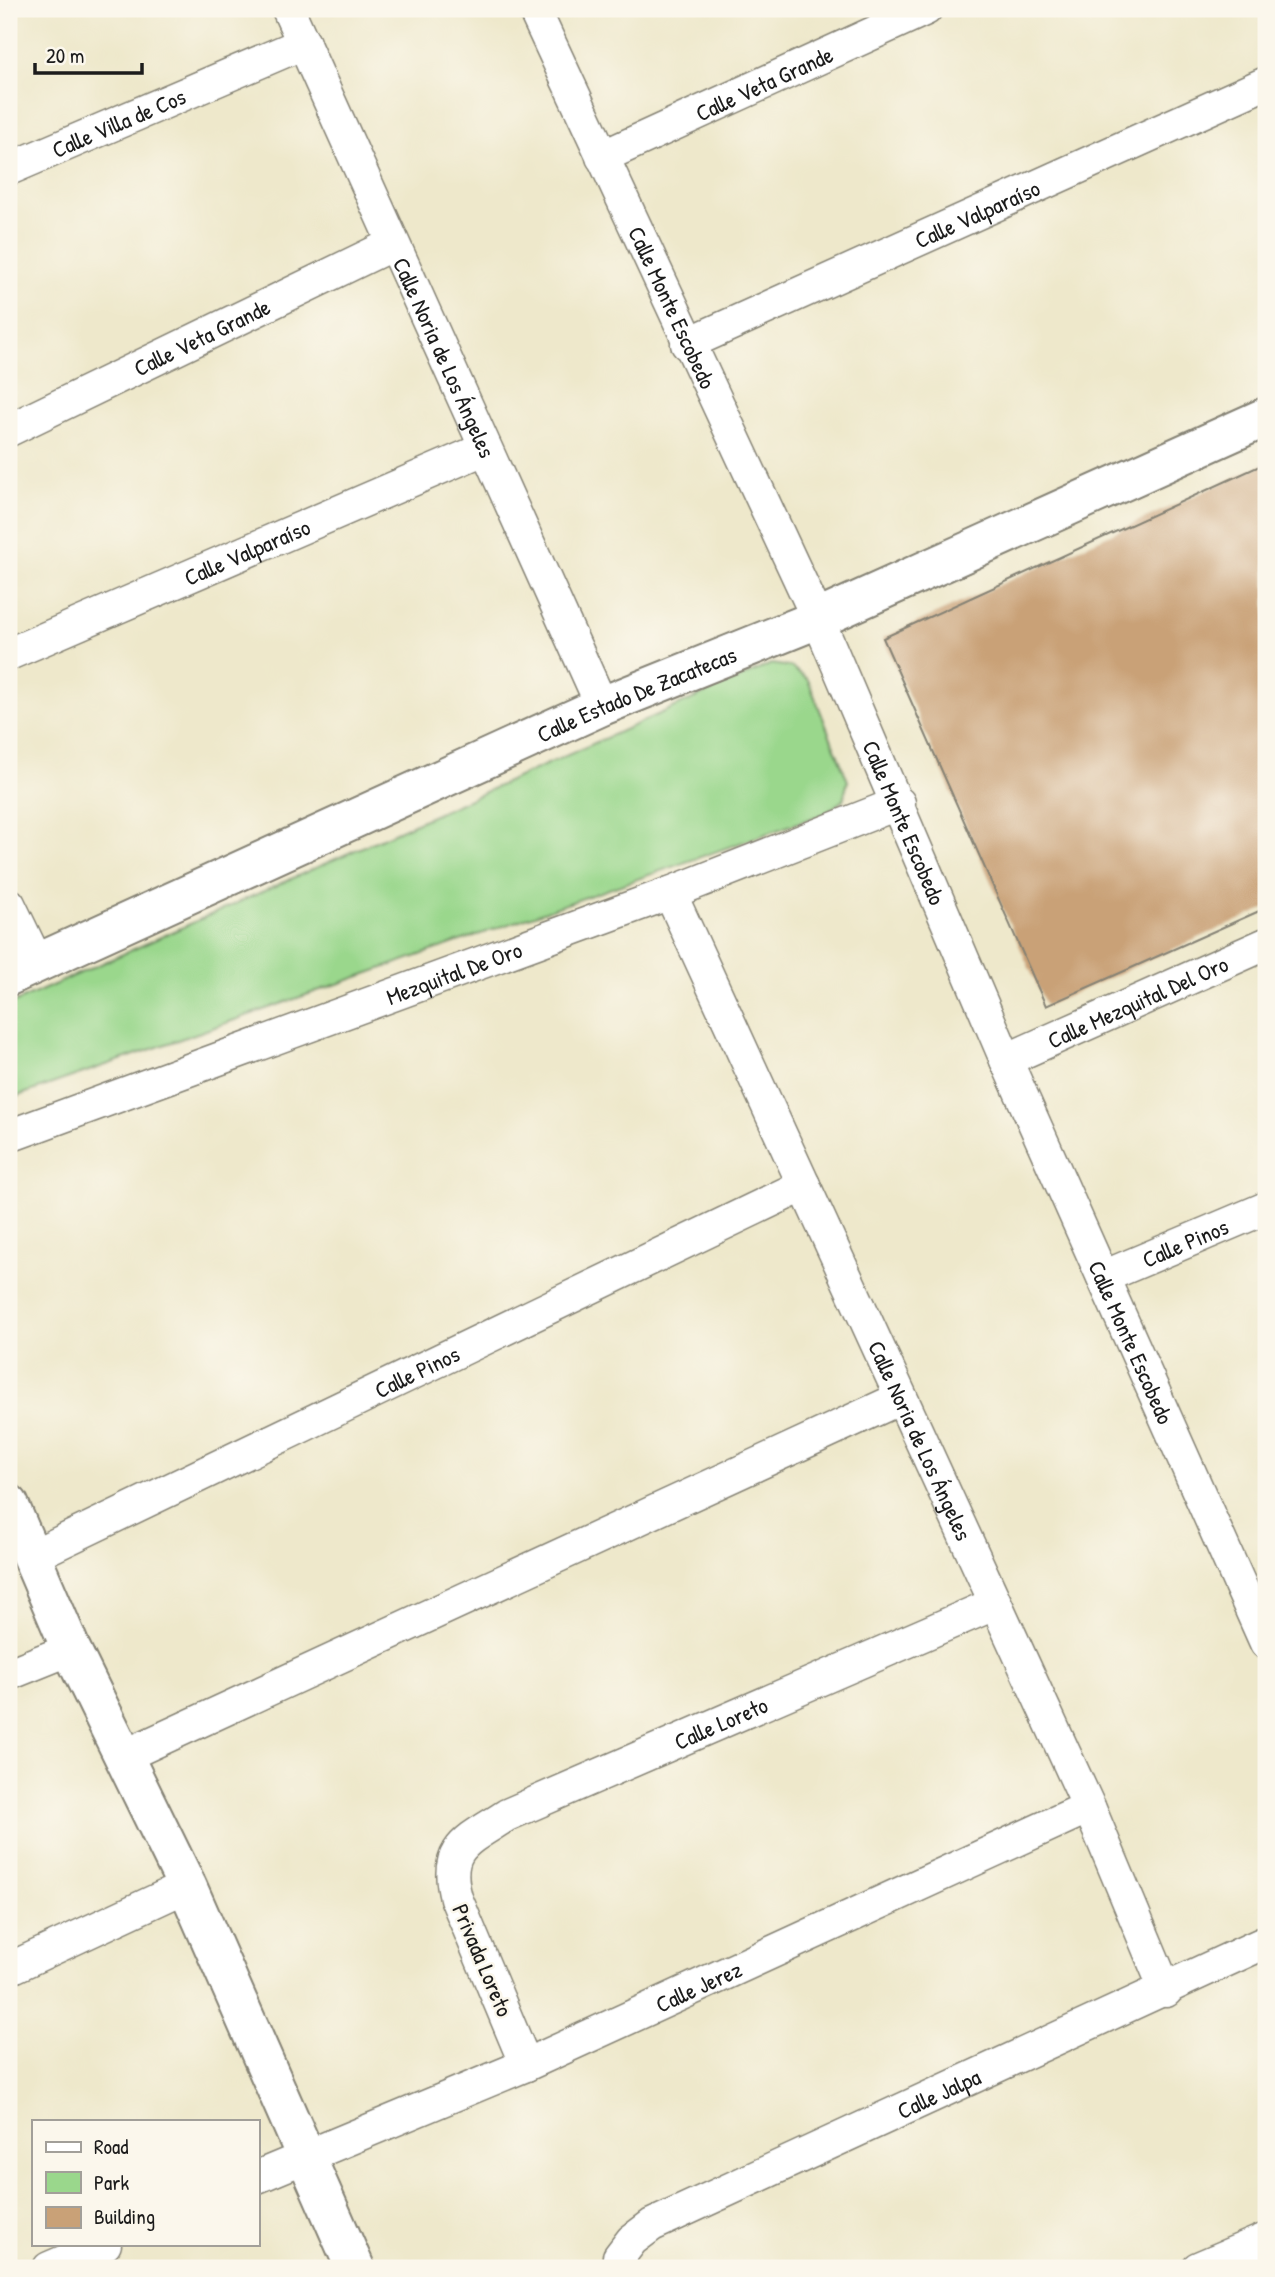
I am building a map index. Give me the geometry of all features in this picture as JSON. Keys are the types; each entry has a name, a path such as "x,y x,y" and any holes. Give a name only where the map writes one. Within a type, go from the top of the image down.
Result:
{"street":[{"name":"Calle Noria de Los Ángeles","path":"288,9 602,706"},
{"name":"Calle Monte Escobedo","path":"534,9 687,344 818,619 899,803 1006,1060 1266,1643"},
{"name":"Calle Veta Grande","path":"601,157 926,9"},
{"name":"Calle Villa de Cos","path":"9,169 304,43"},
{"name":"Calle Valparaíso","path":"687,344 1266,83"},
{"name":"Calle Veta Grande","path":"9,430 393,244"},
{"name":"Calle Estado De Zacatecas","path":"23,970 602,706 818,619 1266,417"},
{"name":"Calle Valparaíso","path":"9,654 484,449"},
{"name":"Mezquital De Oro","path":"9,1136 670,893 899,803"},
{"name":"Calle Noria de Los Ángeles","path":"670,893 1089,1807 1166,1990"},
{"path":"9,904 23,970"},
{"name":"Calle Mezquital Del Oro","path":"1006,1060 1266,944"},
{"name":"Calle Pinos","path":"30,1557 804,1185"},
{"name":"Calle Pinos","path":"1102,1276 1266,1208"},
{"path":"124,1756 901,1398"},
{"path":"9,1504 71,1648 187,1886 355,2268"},
{"name":"Calle Loreto","path":"455,1853 507,1815 994,1604"},
{"path":"9,1674 71,1648"},
{"name":"Calle Jerez","path":"259,2177 526,2065 1089,1807"},
{"name":"Privada Loreto","path":"455,1853 449,1874 456,1898 526,2065"},
{"path":"9,1969 187,1886"},
{"name":"Calle Jalpa","path":"620,2263 632,2240 652,2225 1266,1942"},
{"path":"1198,2268 1264,2245"},
{"path":"49,2268 100,2246"}],"green space":[{"path":"771,664 791,667 808,680 848,781 843,800 826,813 9,1099 9,1005"}],"building":[{"path":"1266,463 1266,908 1046,1006 883,638"}]}
